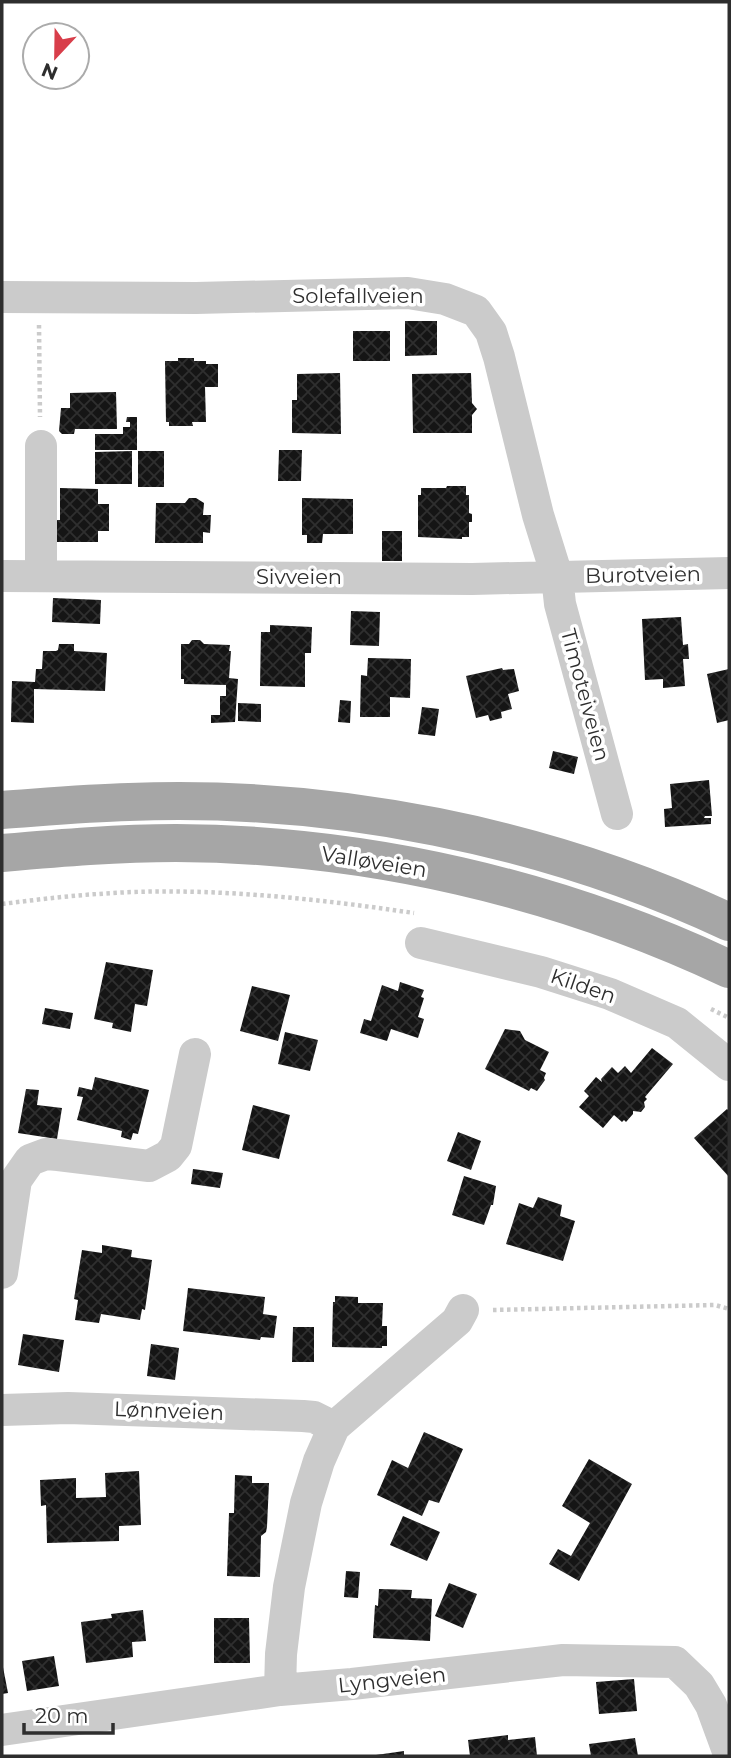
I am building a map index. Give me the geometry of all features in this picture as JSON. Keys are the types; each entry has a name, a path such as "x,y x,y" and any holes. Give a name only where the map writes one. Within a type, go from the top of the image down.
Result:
{"main road":[{"name":"Valløveien","path":"2,810 131,802 218,802 367,816 487,839 540,853 618,878 729,922"},
{"name":"Valløveien","path":"2,853 72,847 177,844 263,847 374,860 426,869 541,897 616,921 729,969"}],"street":[{"name":"Solefallveien","path":"2,297 196,298 408,293 446,299 476,312 491,332 499,357 538,514 557,576"},
{"path":"41,446 41,575"},
{"name":"Burotveien","path":"557,576 729,573"},
{"name":"Sivveien","path":"2,576 458,579 557,576"},
{"name":"Timoteiveien","path":"557,576 560,604 617,814"},
{"name":"Kilden","path":"421,929 610,994 677,1023 729,1065"},
{"path":"2,1273 20,1171 30,1160 46,1154 149,1166 168,1156 176,1146 195,1054"},
{"path":"280,1690 281,1654 289,1587 304,1513 319,1461 334,1427 457,1321 463,1310"},
{"name":"Lønnveien","path":"2,1410 68,1408 303,1416 314,1417 334,1427"},
{"name":"Lyngveien","path":"2,1730 280,1690 563,1660 675,1662 699,1685 712,1705 729,1754"}],"path":[{"path":"38,296 41,446"},
{"path":"2,904 100,894 189,893 278,898 421,929"},
{"path":"704,1005 729,1018"},
{"path":"463,1310 715,1305 729,1309"}],"building":[{"path":"405,321 437,321 437,355 405,356"},
{"path":"353,331 390,331 390,361 353,361"},
{"path":"178,358 194,358 194,361 206,361 206,364 218,364 218,387 205,387 206,422 192,422 193,426 169,426 169,422 166,422 165,361 178,361"},
{"path":"340,373 341,434 292,433 292,400 297,400 297,374"},
{"path":"471,373 472,403 477,409 472,415 472,433 413,433 412,374"},
{"path":"116,392 117,429 75,429 74,434 62,434 59,431 61,408 70,408 70,393"},
{"path":"127,417 137,417 137,450 95,450 95,434 123,434 123,427 130,427 130,422 126,422"},
{"path":"279,450 302,450 301,481 278,481"},
{"path":"132,451 132,484 95,484 95,452"},
{"path":"138,451 164,451 164,487 138,487"},
{"path":"466,486 469,513 472,514 469,537 418,537 418,495 421,495 421,488"},
{"path":"60,488 98,489 98,504 109,504 109,531 98,531 98,542 57,542"},
{"path":"189,498 196,498 204,503 203,515 211,515 210,533 203,532 203,543 155,543 156,503 185,503"},
{"path":"302,498 353,499 353,534 323,534 322,543 307,543 307,535 302,535"},
{"path":"382,531 402,531 402,561 382,561"},
{"path":"53,598 101,600 100,624 52,622"},
{"path":"351,611 380,612 379,646 350,645"},
{"path":"681,617 683,645 688,644 689,659 683,659 685,686 663,688 663,679 645,680 642,619"},
{"path":"270,625 312,627 311,653 305,653 305,687 260,686 261,632 270,632"},
{"path":"192,640 200,640 204,644 230,645 229,678 238,679 235,722 211,723 211,715 220,715 220,696 226,696 226,685 184,684 184,679 181,679 181,644 189,644"},
{"path":"59,644 74,644 74,651 107,653 105,691 34,689 34,723 11,722 12,681 35,682 36,669 42,669 43,651 56,651"},
{"path":"368,658 411,659 410,698 390,697 390,717 360,717 361,675 367,676"},
{"path":"502,668 514,669 519,691 508,694 512,709 501,712 502,718 490,721 488,715 476,718 466,676"},
{"path":"729,669 729,720 717,723 707,674"},
{"path":"340,700 351,701 350,723 338,722"},
{"path":"238,703 261,704 261,722 238,721"},
{"path":"422,707 439,709 435,736 418,734"},
{"path":"553,751 578,757 574,774 549,768"},
{"path":"709,780 712,816 704,818 711,818 711,824 665,827 664,809 672,808 670,784"},
{"path":"106,962 153,970 147,1006 135,1004 131,1032 112,1028 113,1023 94,1019"},
{"path":"400,982 424,990 418,1017 424,1019 418,1038 391,1029 387,1041 360,1033 364,1019 371,1021 382,985 398,991"},
{"path":"252,986 290,995 278,1041 240,1031"},
{"path":"45,1008 73,1013 70,1029 42,1024"},
{"path":"505,1029 520,1031 525,1040 549,1052 540,1070 546,1073 545,1080 537,1091 531,1088 529,1091 485,1069"},
{"path":"285,1032 318,1040 310,1071 278,1064"},
{"path":"652,1048 673,1064 645,1097 645,1107 641,1112 633,1111 626,1122 614,1115 603,1128 579,1107 589,1096 584,1091 596,1077 602,1082 601,1079 612,1067 618,1073 625,1066 631,1073"},
{"path":"95,1077 149,1090 138,1134 133,1133 131,1140 121,1137 122,1131 77,1120 83,1097 77,1096 79,1087 92,1090"},
{"path":"26,1089 39,1090 37,1105 62,1108 57,1139 18,1133"},
{"path":"253,1105 290,1115 279,1159 242,1150"},
{"path":"727,1109 729,1111 729,1177 694,1138"},
{"path":"458,1132 481,1141 471,1170 447,1161"},
{"path":"193,1169 223,1173 220,1188 191,1184"},
{"path":"464,1176 496,1186 493,1205 484,1225 452,1215"},
{"path":"538,1197 562,1205 560,1216 575,1221 563,1261 506,1244 519,1203 533,1208"},
{"path":"102,1245 132,1250 131,1257 152,1260 145,1310 142,1309 140,1320 101,1314 99,1323 75,1320 78,1300 74,1299 82,1250 102,1253"},
{"path":"188,1288 265,1297 263,1314 277,1316 274,1338 261,1337 260,1340 183,1331"},
{"path":"335,1296 358,1297 358,1303 383,1303 382,1326 387,1326 387,1346 332,1347"},
{"path":"293,1327 314,1327 314,1362 292,1362"},
{"path":"23,1334 64,1340 59,1372 18,1365"},
{"path":"151,1344 179,1348 175,1380 147,1376"},
{"path":"424,1432 463,1449 439,1503 429,1500 422,1516 377,1495 392,1460 408,1468"},
{"path":"589,1459 632,1484 579,1581 549,1564 558,1549 571,1556 590,1523 562,1506"},
{"path":"139,1471 141,1525 119,1526 119,1541 47,1543 46,1505 41,1506 40,1480 76,1478 76,1498 106,1497 105,1473"},
{"path":"235,1475 252,1476 252,1483 269,1483 267,1527 261,1536 260,1577 227,1576 229,1513 234,1513"},
{"path":"403,1516 440,1532 427,1561 390,1545"},
{"path":"346,1571 360,1572 358,1598 344,1597"},
{"path":"449,1583 477,1594 463,1628 435,1616"},
{"path":"379,1589 412,1590 411,1598 432,1599 430,1641 373,1638"},
{"path":"143,1610 146,1641 132,1642 133,1657 86,1663 81,1622 112,1618 111,1614"},
{"path":"214,1618 249,1618 250,1663 214,1663"},
{"path":"54,1656 59,1686 27,1691 22,1661"},
{"path":"2,1662 8,1693 2,1694"},
{"path":"634,1679 637,1711 599,1714 596,1682"},
{"path":"508,1735 508,1740 535,1737 537,1756 470,1756 468,1740"},
{"path":"635,1738 638,1756 591,1756 589,1744"},
{"path":"404,1751 404,1756 376,1756 376,1755"}]}
